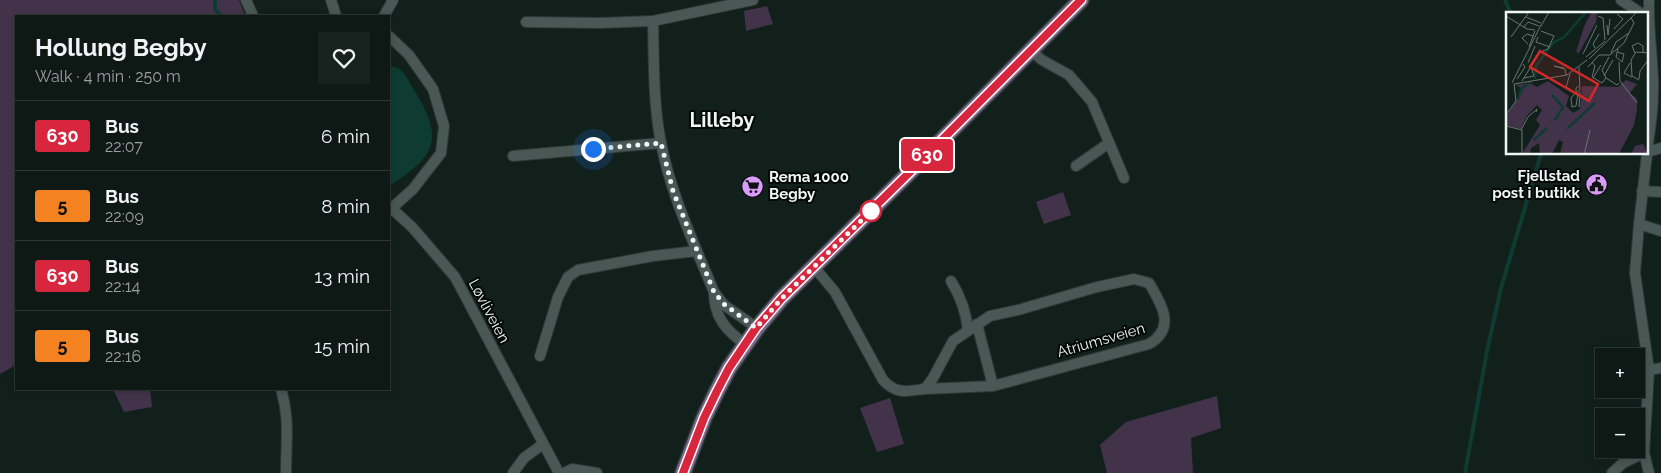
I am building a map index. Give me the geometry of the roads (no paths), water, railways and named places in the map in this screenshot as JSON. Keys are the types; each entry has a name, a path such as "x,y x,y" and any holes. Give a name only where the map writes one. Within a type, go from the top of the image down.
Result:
{"main road":[{"path":"683,473 704,418 729,368 756,328 782,298 1081,0"}],"street":[{"path":"246,0 253,15"},
{"path":"331,0 336,15"},
{"path":"385,15 393,0"},
{"path":"526,22 600,23 653,20 753,0"},
{"path":"1621,0 1640,12"},
{"path":"653,20 654,89 661,143 673,191 714,292 724,304 756,328"},
{"path":"1648,35 1653,81 1648,144"},
{"path":"390,37 409,55 433,89 444,126 441,153 413,189 390,207"},
{"path":"1031,50 1042,60 1069,75 1092,102 1124,178"},
{"path":"513,156 661,143"},
{"path":"1076,166 1109,143"},
{"path":"1648,152 1661,148"},
{"path":"1645,436 1649,370 1636,273 1647,155"},
{"path":"1642,191 1661,192"},
{"name":"Løvliveien","path":"390,207 412,227 455,277 559,473"},
{"path":"1639,224 1661,231"},
{"path":"540,356 558,297 568,277 578,270 653,256 697,251"},
{"name":"Atriumsveien","path":"814,267 835,292 886,384 900,391 993,386 1149,344 1164,331 1164,310 1149,282 1134,279 990,316 954,341 926,389"},
{"path":"951,281 959,294 966,314 968,330"},
{"path":"714,292 714,306 722,322 730,333 745,344"},
{"path":"977,324 993,386"},
{"path":"1649,370 1661,368"},
{"path":"281,390 287,411 286,473"},
{"path":"513,473 524,458 543,444"},
{"path":"1645,456 1650,473"},
{"path":"1612,473 1623,463 1634,458"},
{"path":"564,473 572,470 597,473"}],"waterway":[{"path":"215,0 215,9 220,15"},
{"path":"1505,0 1510,12"},
{"path":"1465,473 1487,351 1501,288 1541,155"}],"place":[{"name":"Fjellstad post i butikk","path":"1596,185"},
{"name":"Rema 1000 Begby","path":"753,186"}],"district":[{"name":"Lilleby","path":"722,120"}]}
